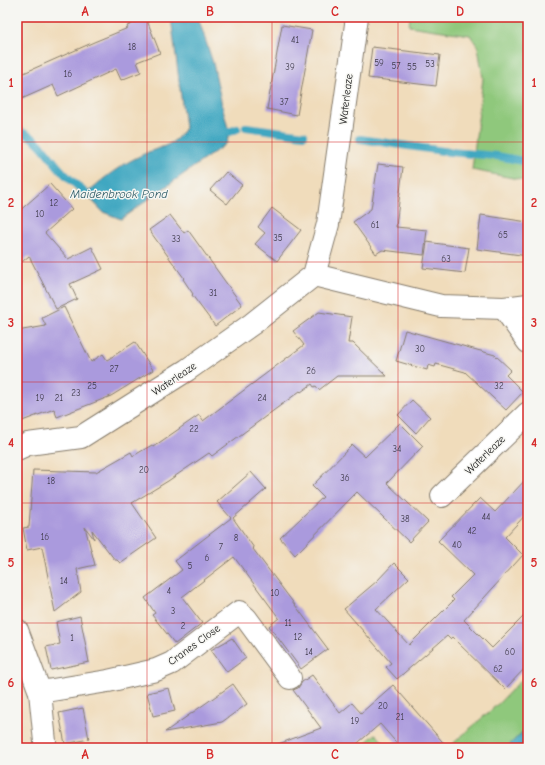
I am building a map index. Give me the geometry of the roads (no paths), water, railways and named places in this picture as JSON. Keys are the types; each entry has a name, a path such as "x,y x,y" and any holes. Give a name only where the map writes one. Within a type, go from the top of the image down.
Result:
{"street":[{"name":"Waterleaze","path":"17,449 28,444 81,437 187,370 252,324 314,275 328,224 357,17"},
{"path":"314,275 441,306 504,308 528,305"},
{"path":"504,308 528,342"},
{"name":"Waterleaze","path":"442,496 528,413"},
{"name":"Cranes Close","path":"40,692 95,683 156,670 172,663 239,612 246,618 290,678"},
{"path":"17,630 40,692 45,742"}],"water":[{"name":"Maidenbrook Pond","path":"171,17 198,17 213,63 229,132 227,143 121,219 103,212 86,194 106,177 128,162 172,142 185,128"},
{"path":"528,727 528,748 506,748"}],"waterway":[{"path":"246,127 304,135"},
{"path":"229,132 237,129"},
{"path":"17,131 24,133 37,141 64,173 86,194"},
{"path":"360,139 450,152 497,156 528,162"}]}
